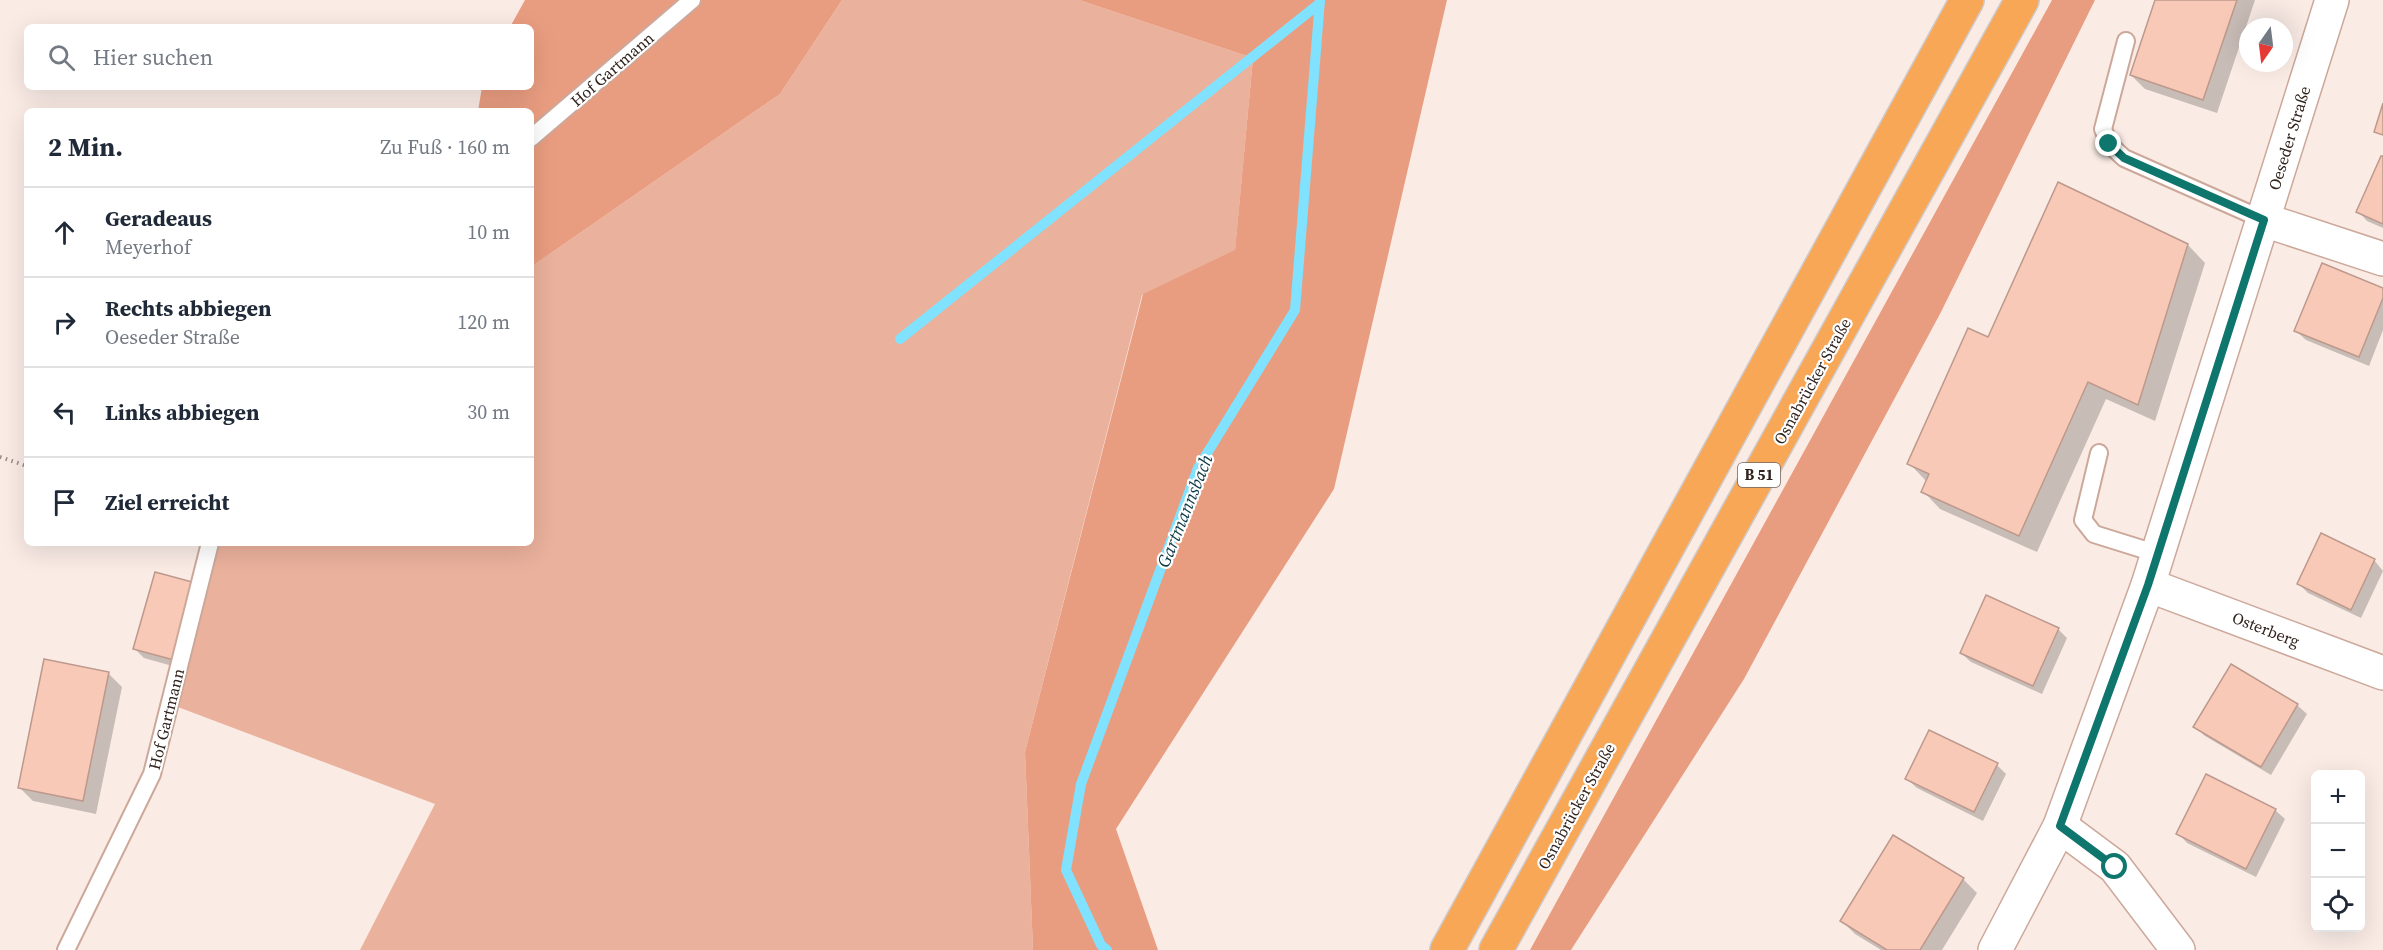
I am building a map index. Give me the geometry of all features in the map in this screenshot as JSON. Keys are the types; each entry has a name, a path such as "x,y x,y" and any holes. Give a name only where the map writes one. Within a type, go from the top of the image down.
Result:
{"highway":[{"name":"B 51","path":"1447,950 1967,0"},
{"name":"Osnabrücker Straße","path":"1496,950 2022,0"}],"street":[{"name":"Oeseder Straße","path":"1995,950 2060,826 2148,585 2332,0"},
{"path":"2264,220 2383,259"},
{"name":"Osterberg","path":"2148,585 2383,673"},
{"path":"2060,826 2115,867 2178,950"}],"lane":[{"name":"Hof Gartmann","path":"534,135 692,0"},
{"path":"2126,41 2103,129 2109,144 2124,158 2264,220"},
{"path":"2099,453 2083,520 2094,534 2158,554"},
{"name":"Hof Gartmann","path":"66,950 152,774 209,546"}],"path":[{"path":"0,457 24,465"}],"shaded area":[{"path":"525,0 842,0 780,94 534,265 534,108 478,108 482,90 534,90 534,24 512,24"},
{"path":"842,0 1079,0 1253,58 1235,251 1142,295 1025,752 1033,950 360,950 435,804 170,704 209,546 534,546 534,265 780,94"},
{"path":"1079,0 1447,0 1334,489 1116,829 1158,950 1033,950 1025,752 1143,294 1235,250 1253,58"},
{"path":"2052,0 2095,0 1941,312 1744,679 1571,950 1530,950"}],"building":[{"path":"2155,0 2237,0 2203,100 2130,75"},
{"path":"2383,103 2383,135 2374,132"},
{"path":"2381,156 2383,156 2383,224 2356,212"},
{"path":"2058,182 2188,244 2138,405 2088,382 2019,536 1921,492 1929,474 1907,464 1968,328 1988,337"},
{"path":"2322,263 2383,288 2383,298 2359,357 2294,331"},
{"path":"2321,533 2375,559 2351,610 2297,584"},
{"path":"155,572 196,583 174,660 133,649"},
{"path":"1986,595 2059,628 2033,686 1960,653"},
{"path":"44,659 109,672 83,801 18,788"},
{"path":"2231,664 2298,704 2261,767 2193,727"},
{"path":"1929,730 1998,763 1974,812 1905,779"},
{"path":"2206,774 2276,809 2246,869 2176,834"},
{"path":"1893,835 1964,878 1920,950 1887,950 1840,921"}],"waterway":[{"name":"Gartmannsbach","path":"1107,950 1101,945 1066,870 1081,784 1198,468 1295,310 1320,0"},
{"path":"900,339 1320,3"}],"route":[{"path":"2109,144 2124,158 2264,220 2148,585 2060,826 2115,867"}]}
